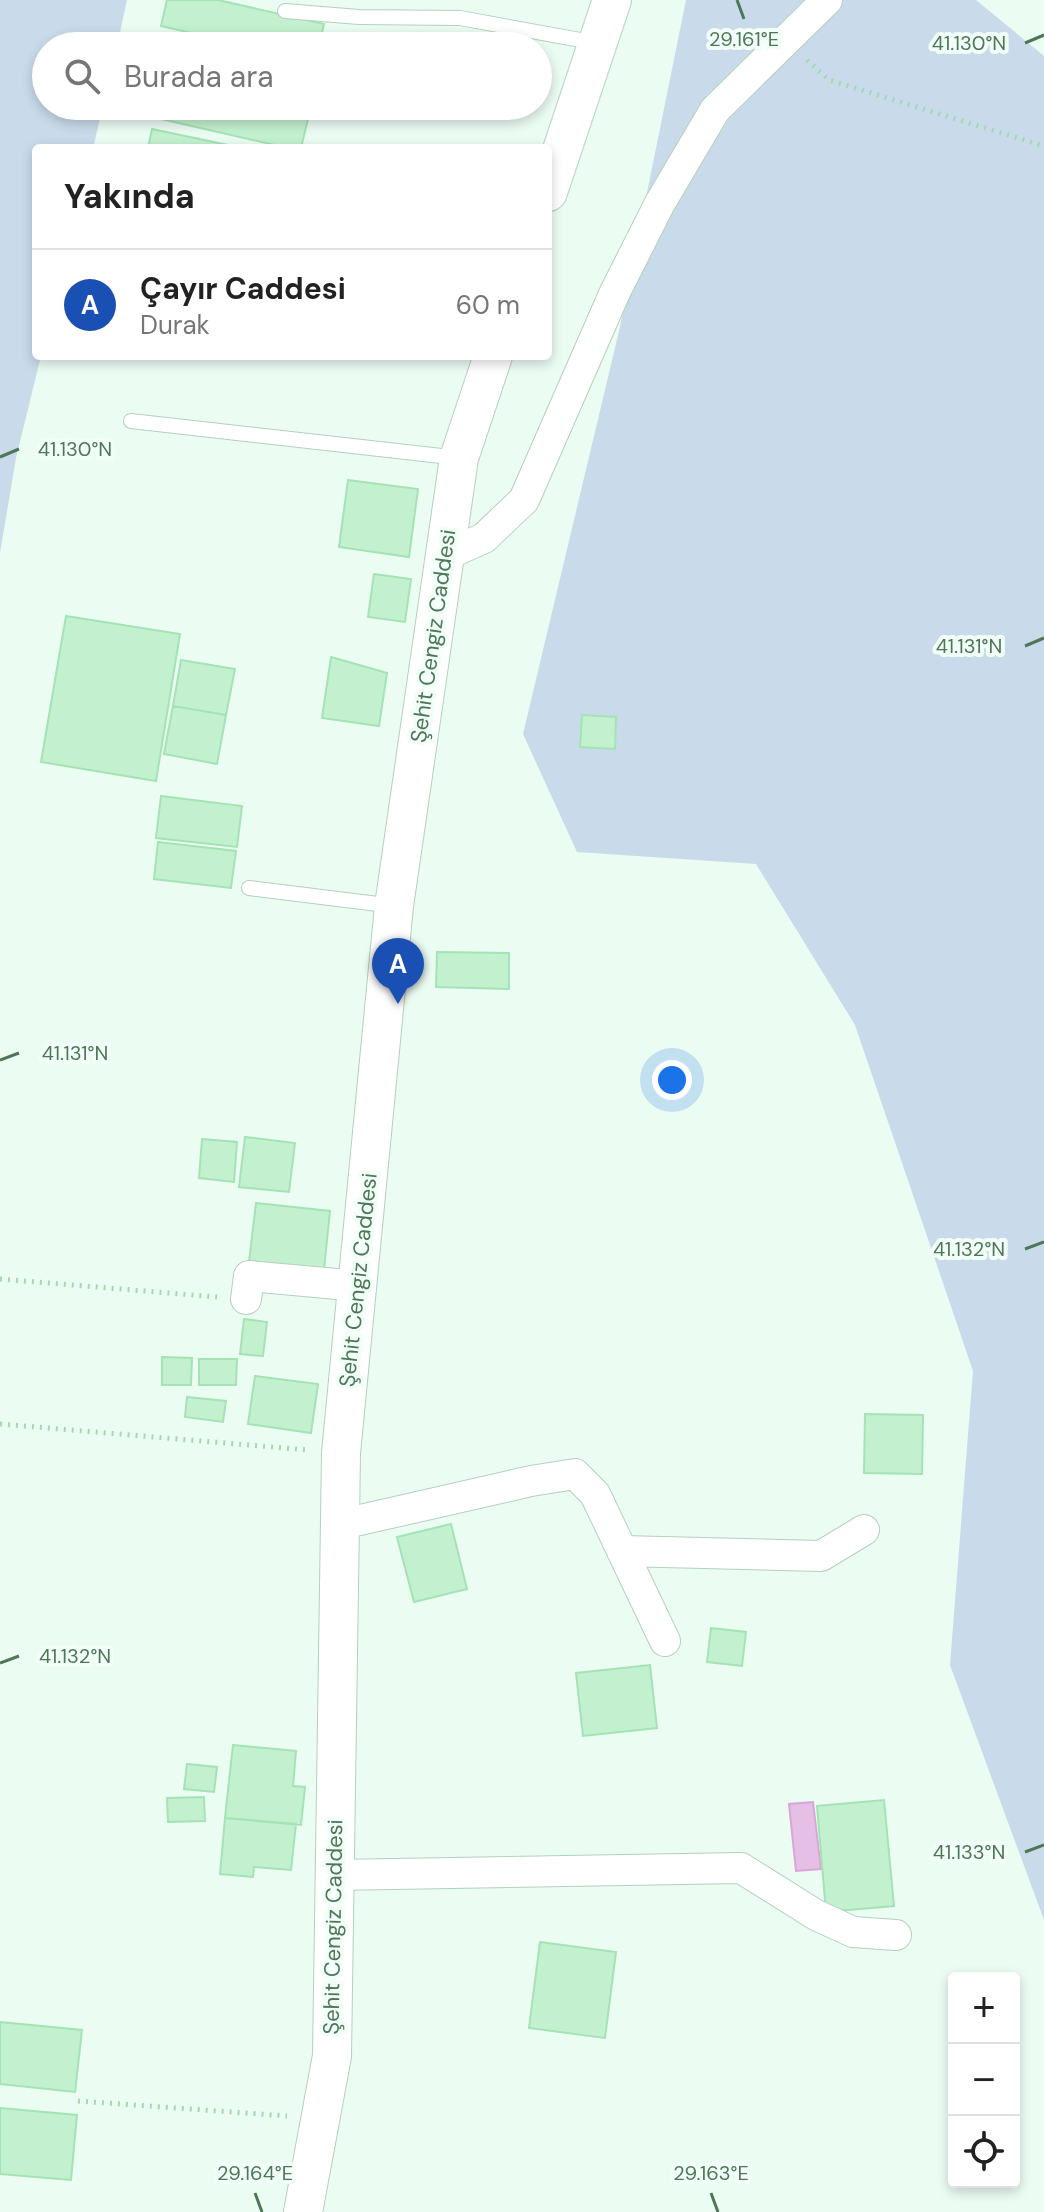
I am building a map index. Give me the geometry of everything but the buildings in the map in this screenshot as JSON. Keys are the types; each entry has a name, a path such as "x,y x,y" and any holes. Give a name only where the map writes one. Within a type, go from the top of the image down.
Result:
{"street":[{"path":"552,180 612,0"},
{"path":"444,556 484,538 524,500 615,292 660,203 715,110 827,0"},
{"name":"Şehit Cengiz Caddesi","path":"303,2212 332,2056 341,1453 394,906 459,458 492,360"},
{"path":"246,1299 249,1276 359,1286"},
{"path":"338,1525 531,1481 575,1474 595,1494 665,1641"},
{"path":"622,1551 821,1556 864,1530"},
{"path":"334,1875 741,1868 816,1915 853,1932 896,1935"}],"lane":[{"path":"285,11 359,17 460,18 537,32"},
{"path":"552,35 598,43"},
{"path":"131,421 459,458"},
{"path":"249,888 394,906"}],"path":[{"path":"786,40 829,80 1044,146"},
{"path":"0,1279 246,1299"},
{"path":"0,1424 341,1453"},
{"path":"78,2101 320,2118"}],"shaded area":[{"path":"0,0 127,0 120,32 32,32 32,120 100,120 94,144 32,144 32,360 40,360 16,458 0,553"},
{"path":"686,0 976,0 1044,56 1044,1920 950,1665 973,1371 855,1025 756,864 577,852 523,734 619,331"},
{"path":"813,1802 821,1869 796,1871 789,1804"}],"place":[{"name":"Çayır Caddesi","path":"398,1004"}]}
